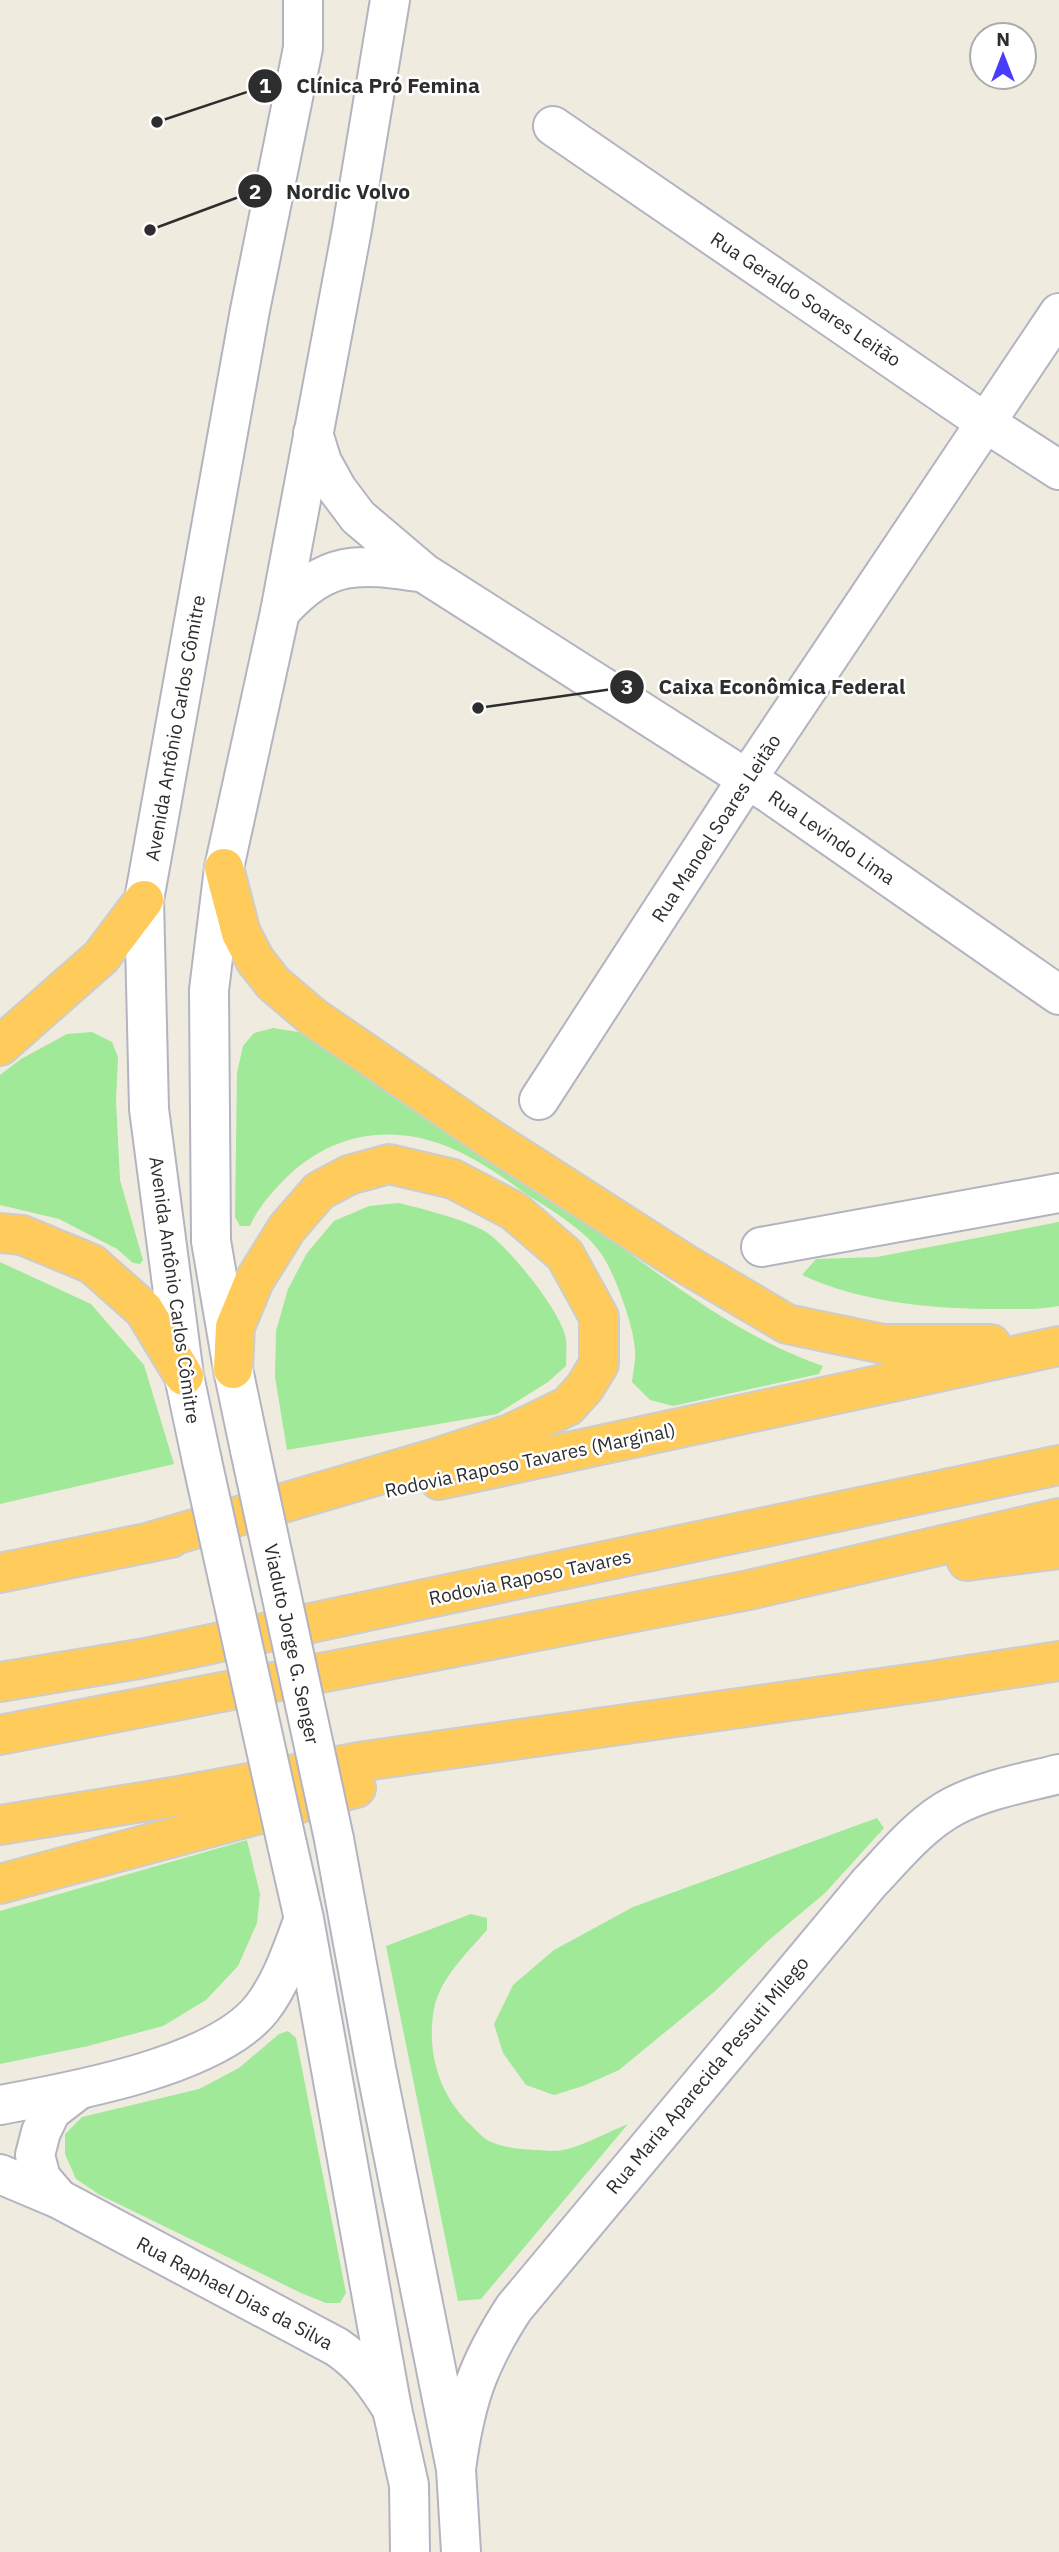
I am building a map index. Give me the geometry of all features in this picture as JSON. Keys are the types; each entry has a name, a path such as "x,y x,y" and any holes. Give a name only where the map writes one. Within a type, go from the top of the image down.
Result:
{"highway":[{"path":"224,868 234,914 255,960 273,982 313,1017 536,1168 682,1262 787,1324 883,1344 996,1344 1059,1332"},
{"path":"0,1046 102,957 144,900"},
{"path":"147,1543 446,1455 510,1434 568,1406 585,1387 599,1364 599,1317 565,1255 514,1212 453,1179 388,1164 349,1175 319,1191 287,1228 254,1281 235,1327 233,1369"},
{"path":"0,1233 22,1235 92,1264 144,1310 184,1376"},
{"name":"Rodovia Raposo Tavares (Marginal)","path":"0,1571 147,1543 1059,1346"},
{"name":"Rodovia Raposo Tavares","path":"0,1682 145,1658 1059,1465"},
{"path":"0,1735 749,1590 1059,1518"},
{"path":"749,1590 1059,1549"},
{"path":"0,1825 179,1796 365,1761 1059,1661"},
{"path":"0,1884 561,1733"}],"main road":[{"name":"Avenida Antônio Carlos Cômitre","path":"303,0 303,48 250,310 144,900 149,1109 184,1376 304,1919"},
{"path":"233,1369 211,1241 209,990 224,868 280,612 352,229 390,0"},
{"name":"Rua Geraldo Soares Leitão","path":"553,126 986,423 1059,470"},
{"name":"Rua Manoel Soares Leitão","path":"539,1100 747,779 1059,313"},
{"name":"Rua Levindo Lima","path":"313,433 322,462 333,483 358,517 424,573 747,779 1059,995"},
{"name":"Rua Levindo Lima","path":"280,612 300,589 337,570 385,567 424,573"},
{"path":"761,1247 1059,1193"},
{"name":"Viaduto Jorge G. Senger","path":"233,1369 334,1839 376,2068 456,2469"},
{"name":"Rua Maria Aparecida Pessuti Milego","path":"456,2469 463,2419 476,2376 495,2337 514,2308 869,1883 917,1834 953,1807 995,1790 1059,1774"},
{"path":"304,1919 392,2409 409,2485 410,2552"},
{"name":"Rua Raphael Dias da Silva","path":"0,2105 77,2091 197,2053 232,2036 262,2009 283,1974 304,1919"},
{"name":"Rua Raphael Dias da Silva","path":"77,2091 51,2111 41,2132 14,2168 41,2178 59,2199 337,2347 358,2362 374,2380 392,2409"},
{"path":"456,2469 461,2552"}],"green space":[{"path":"273,1028 298,1032 540,1191 694,1299 756,1336 823,1366 819,1374 673,1406 650,1400 632,1382 635,1354 631,1328 612,1275 595,1246 568,1222 488,1168 456,1150 423,1139 379,1135 336,1144 298,1167 268,1198 250,1226 240,1226 235,1217 237,1073 243,1046 254,1033"},
{"path":"92,1032 112,1042 118,1057 116,1100 120,1180 143,1260 140,1264 133,1263 117,1249 59,1219 0,1205 0,1075 21,1059 67,1034"},
{"path":"399,1203 441,1214 481,1229 504,1247 544,1295 562,1327 566,1339 566,1366 548,1382 497,1414 287,1450 275,1377 276,1331 288,1289 307,1253 334,1221 369,1206"},
{"path":"1059,1222 1059,1306 1037,1309 974,1309 924,1306 849,1292 802,1275 816,1259 877,1257"},
{"path":"0,1262 91,1304 144,1365 174,1464 0,1504"},
{"path":"877,1818 884,1828 825,1893 769,1940 714,1992 619,2070 554,2095 526,2085 503,2053 494,2024 513,1985 554,1950 633,1907"},
{"path":"247,1840 260,1894 257,1923 238,1966 206,2000 163,2026 88,2046 0,2064 0,1911"},
{"path":"471,1914 487,1918 487,1930 448,1976 437,1998 432,2026 438,2074 452,2103 487,2140 518,2149 563,2150 628,2124 481,2299 458,2301 386,1946"},
{"path":"288,2031 296,2038 346,2293 340,2303 326,2303 301,2293 100,2195 76,2179 65,2154 65,2134 82,2117 199,2089 239,2068 279,2034"}],"place":[{"name":"Clínica Pró Femina","path":"157,122"},
{"name":"Nordic Volvo","path":"150,230"},
{"name":"Caixa Econômica Federal","path":"478,708"}]}
